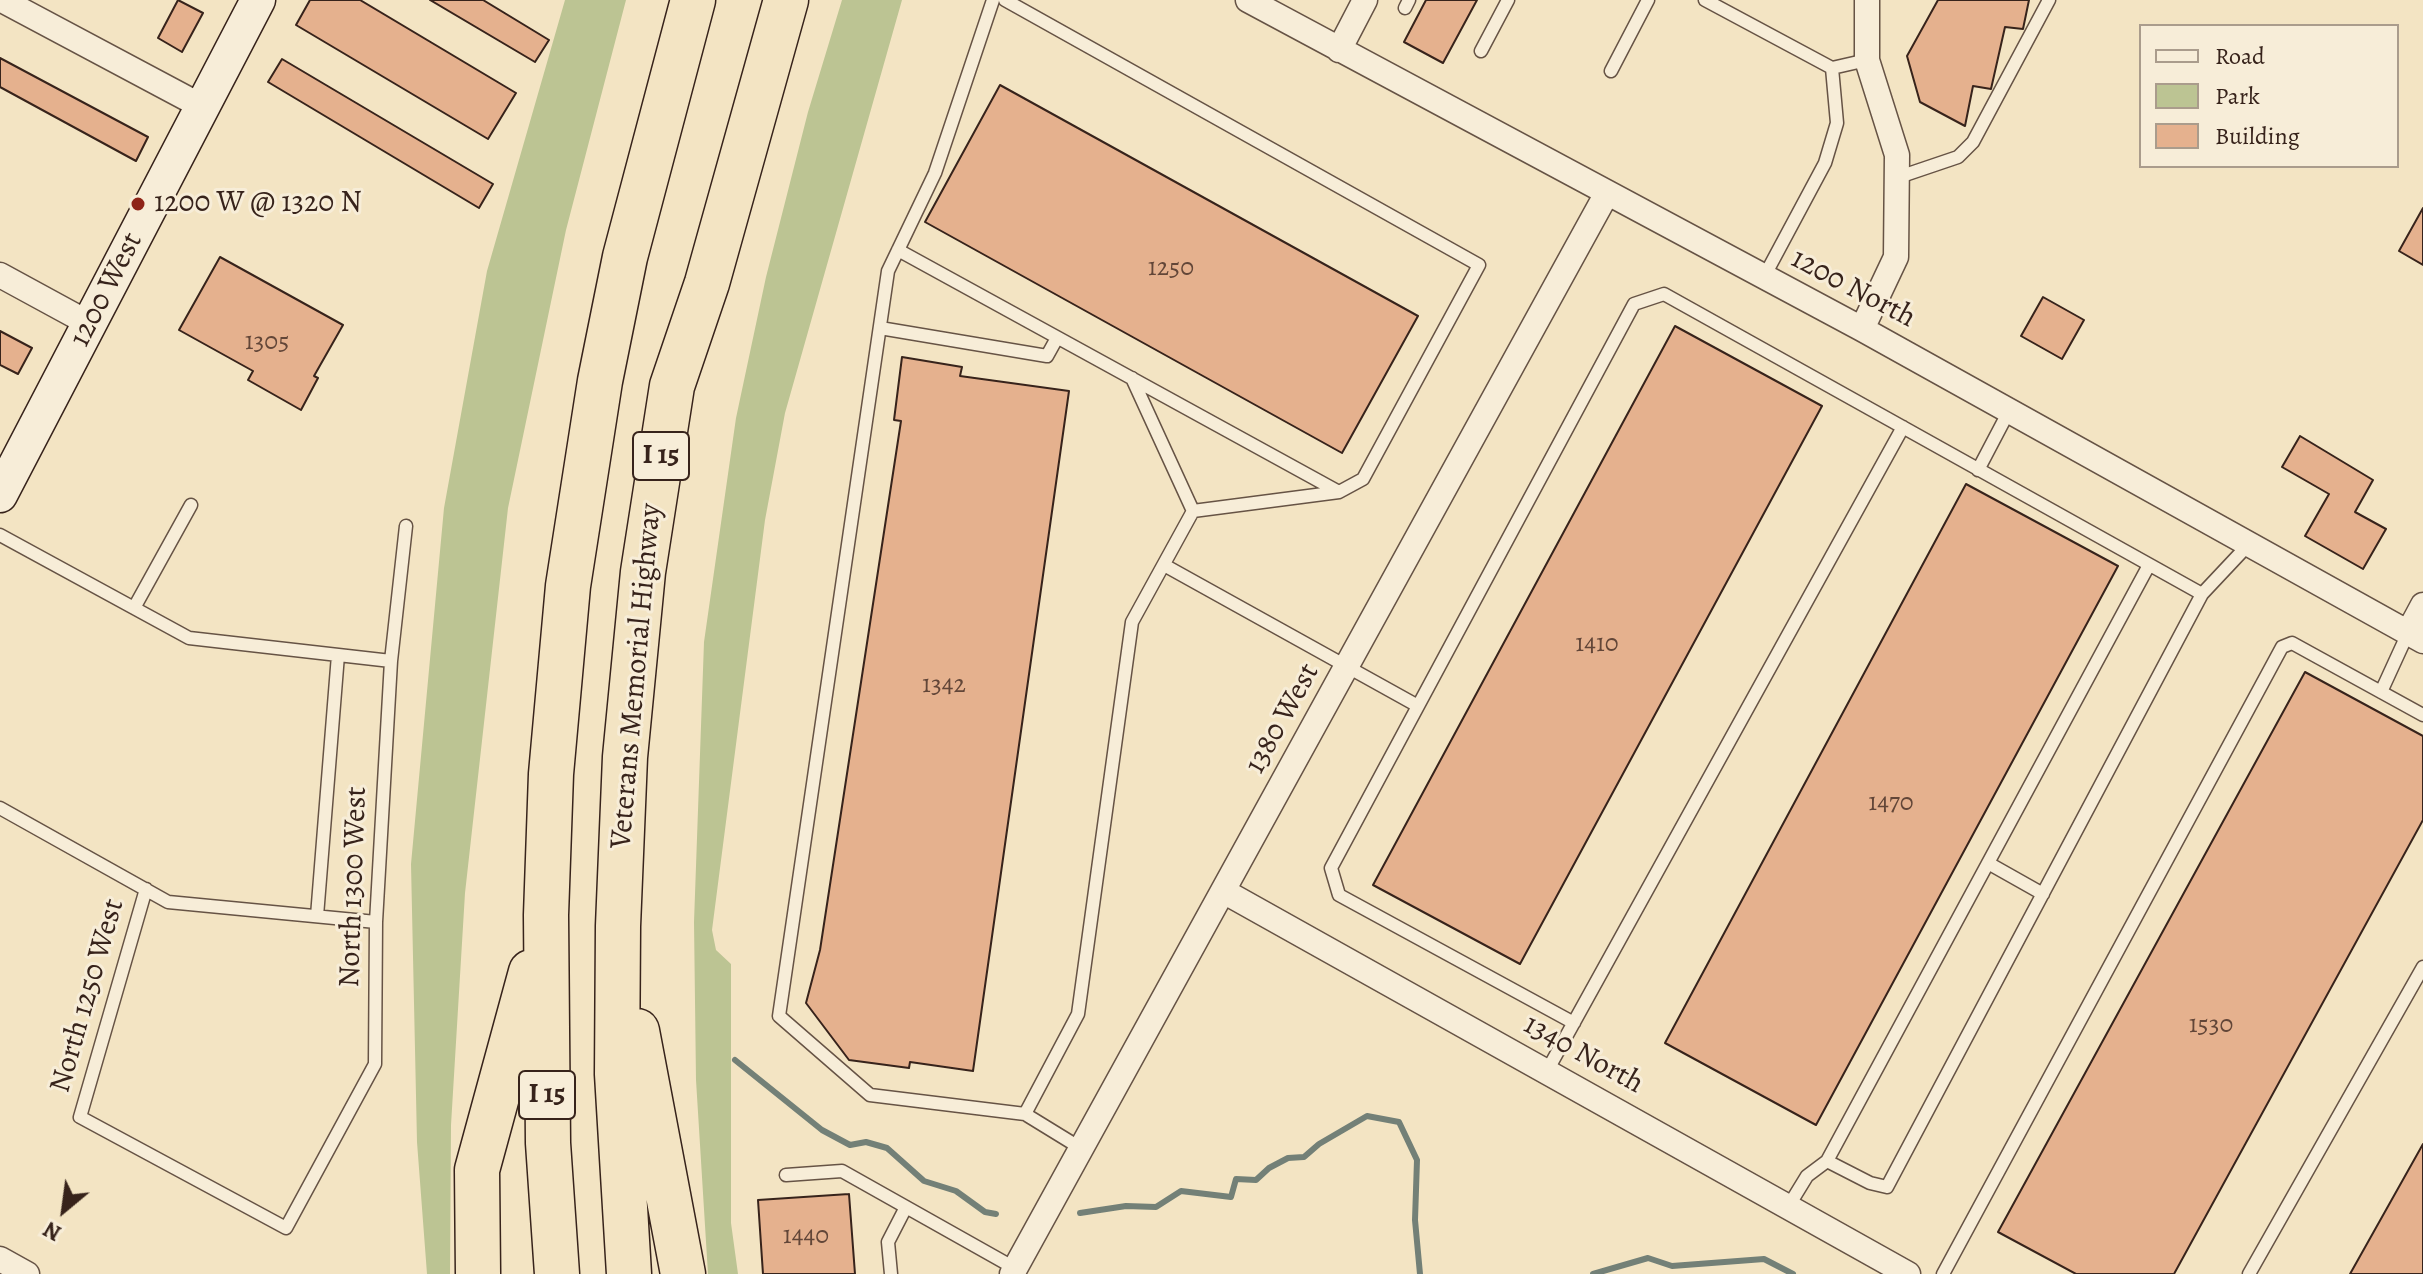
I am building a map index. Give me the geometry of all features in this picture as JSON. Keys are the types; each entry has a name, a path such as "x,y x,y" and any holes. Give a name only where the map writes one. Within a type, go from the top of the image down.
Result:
{"highway":[{"name":"I 15","path":"557,1274 548,1128 546,915 558,693 568,586 587,453 635,215 693,0"},
{"name":"Veterans Memorial Highway","path":"629,1274 617,1074 618,926 633,657 672,386 707,283 786,0"},
{"path":"478,1274 477,1170 546,915"},
{"path":"618,926 683,1274"}],"street":[{"path":"2,0 201,106"},
{"name":"1200 West","path":"0,495 258,0"},
{"name":"1200 North","path":"1248,0 1862,329 2416,637"},
{"path":"1339,50 1365,0"},
{"path":"1862,329 1896,257 1897,155 1867,60 1872,1"},
{"name":"1380 West","path":"1017,1272 1607,193"},
{"path":"0,275 90,324"},
{"path":"2416,637 2423,605"},
{"name":"1340 North","path":"1225,892 1908,1274"},
{"path":"0,1259 27,1274"}],"lane":[{"path":"993,0 935,173 888,271 779,1016 870,1095 1025,1114 1082,1149"},
{"path":"1005,0 1479,265 1363,479 1339,492 1193,511"},
{"path":"1481,51 1508,0"},
{"path":"1611,71 1648,0"},
{"path":"1705,0 1832,68 1867,60"},
{"path":"1896,178 1958,157 1973,142 2049,0"},
{"path":"1764,277 1825,163 1837,123 1832,68"},
{"path":"898,250 1339,492"},
{"path":"1574,1023 1339,895 1331,868 1634,304 1664,294 2202,594"},
{"path":"880,328 1047,356 1057,338"},
{"path":"1132,378 1193,511"},
{"path":"1978,470 2009,411"},
{"path":"1547,1071 1903,427"},
{"path":"134,608 191,505"},
{"path":"1025,1114 1078,1014 1132,622 1193,511"},
{"name":"North 1300 West","path":"286,1228 375,1064 376,922 391,661 406,526"},
{"path":"0,535 189,638 391,661"},
{"path":"1827,1161 1870,1183 1887,1187 2202,594 2249,544"},
{"path":"1164,565 1418,706"},
{"path":"1788,1207 1807,1176 1827,1161 2149,565"},
{"path":"2381,692 2416,637"},
{"path":"1943,1274 2282,647 2292,643 2423,715"},
{"path":"317,916 338,655"},
{"path":"0,808 168,902 376,922"},
{"path":"1988,863 2043,894"},
{"name":"North 1250 West","path":"146,889 80,1117 286,1228"},
{"path":"2249,1274 2423,967"},
{"path":"786,1175 842,1171 1017,1272"},
{"path":"891,1274 888,1242 906,1207"}],"green space":[{"path":"565,0 626,0 566,230 508,508 465,893 451,1125 450,1274 427,1274 417,1142 411,864 444,508 487,271"},
{"path":"842,0 902,0 785,413 765,520 712,930 716,950 731,964 731,1223 738,1274 708,1274 696,1080 694,922 704,642 736,418 766,277 808,112"}],"building":[{"path":"178,0 203,13 182,52 158,38"},
{"path":"310,0 360,0 516,93 488,139 296,25"},
{"path":"430,0 483,0 549,40 535,62"},
{"path":"1426,0 1477,0 1443,63 1404,42"},
{"path":"1938,0 2029,0 2023,29 2005,27 1991,89 1973,86 1965,126 1920,102 1907,56"},
{"path":"0,58 148,137 136,161 0,87"},
{"path":"282,59 493,184 479,208 268,82"},
{"path":"1000,85 1418,316 1342,453 925,222"},
{"path":"2423,208 2423,265 2399,251"},
{"path":"220,257 343,325 314,376 318,378 301,410 248,380 253,371 179,330"},
{"path":"2043,297 2084,320 2062,359 2021,336"},
{"path":"1675,326 1822,406 1520,964 1373,885"},
{"path":"0,331 32,348 18,374 0,365"},
{"path":"902,357 962,367 960,376 1069,391 973,1071 910,1062 909,1068 849,1060 806,1003 820,950 901,421 894,420"},
{"path":"2300,436 2373,480 2355,512 2386,529 2363,569 2305,536 2329,494 2282,467"},
{"path":"1966,484 2118,566 1816,1125 1665,1043"},
{"path":"2305,672 2423,736 2423,820 2174,1274 2076,1274 1998,1232"},
{"path":"2423,1144 2423,1274 2350,1274"},
{"path":"849,1194 855,1274 763,1274 758,1200"}],"waterway":[{"path":"735,1060 822,1130 850,1145 866,1142 887,1148 924,1181 956,1191 985,1212 996,1214"},
{"path":"1080,1213 1126,1206 1156,1207 1181,1191 1231,1197 1236,1179 1256,1180 1269,1168 1288,1158 1304,1157 1319,1144 1367,1116 1399,1122 1417,1160 1415,1220 1420,1274"},
{"path":"1593,1274 1648,1258 1672,1266 1764,1259 1793,1274"}],"place":[{"name":"1200 W @ 1320 N","path":"138,204"}]}
